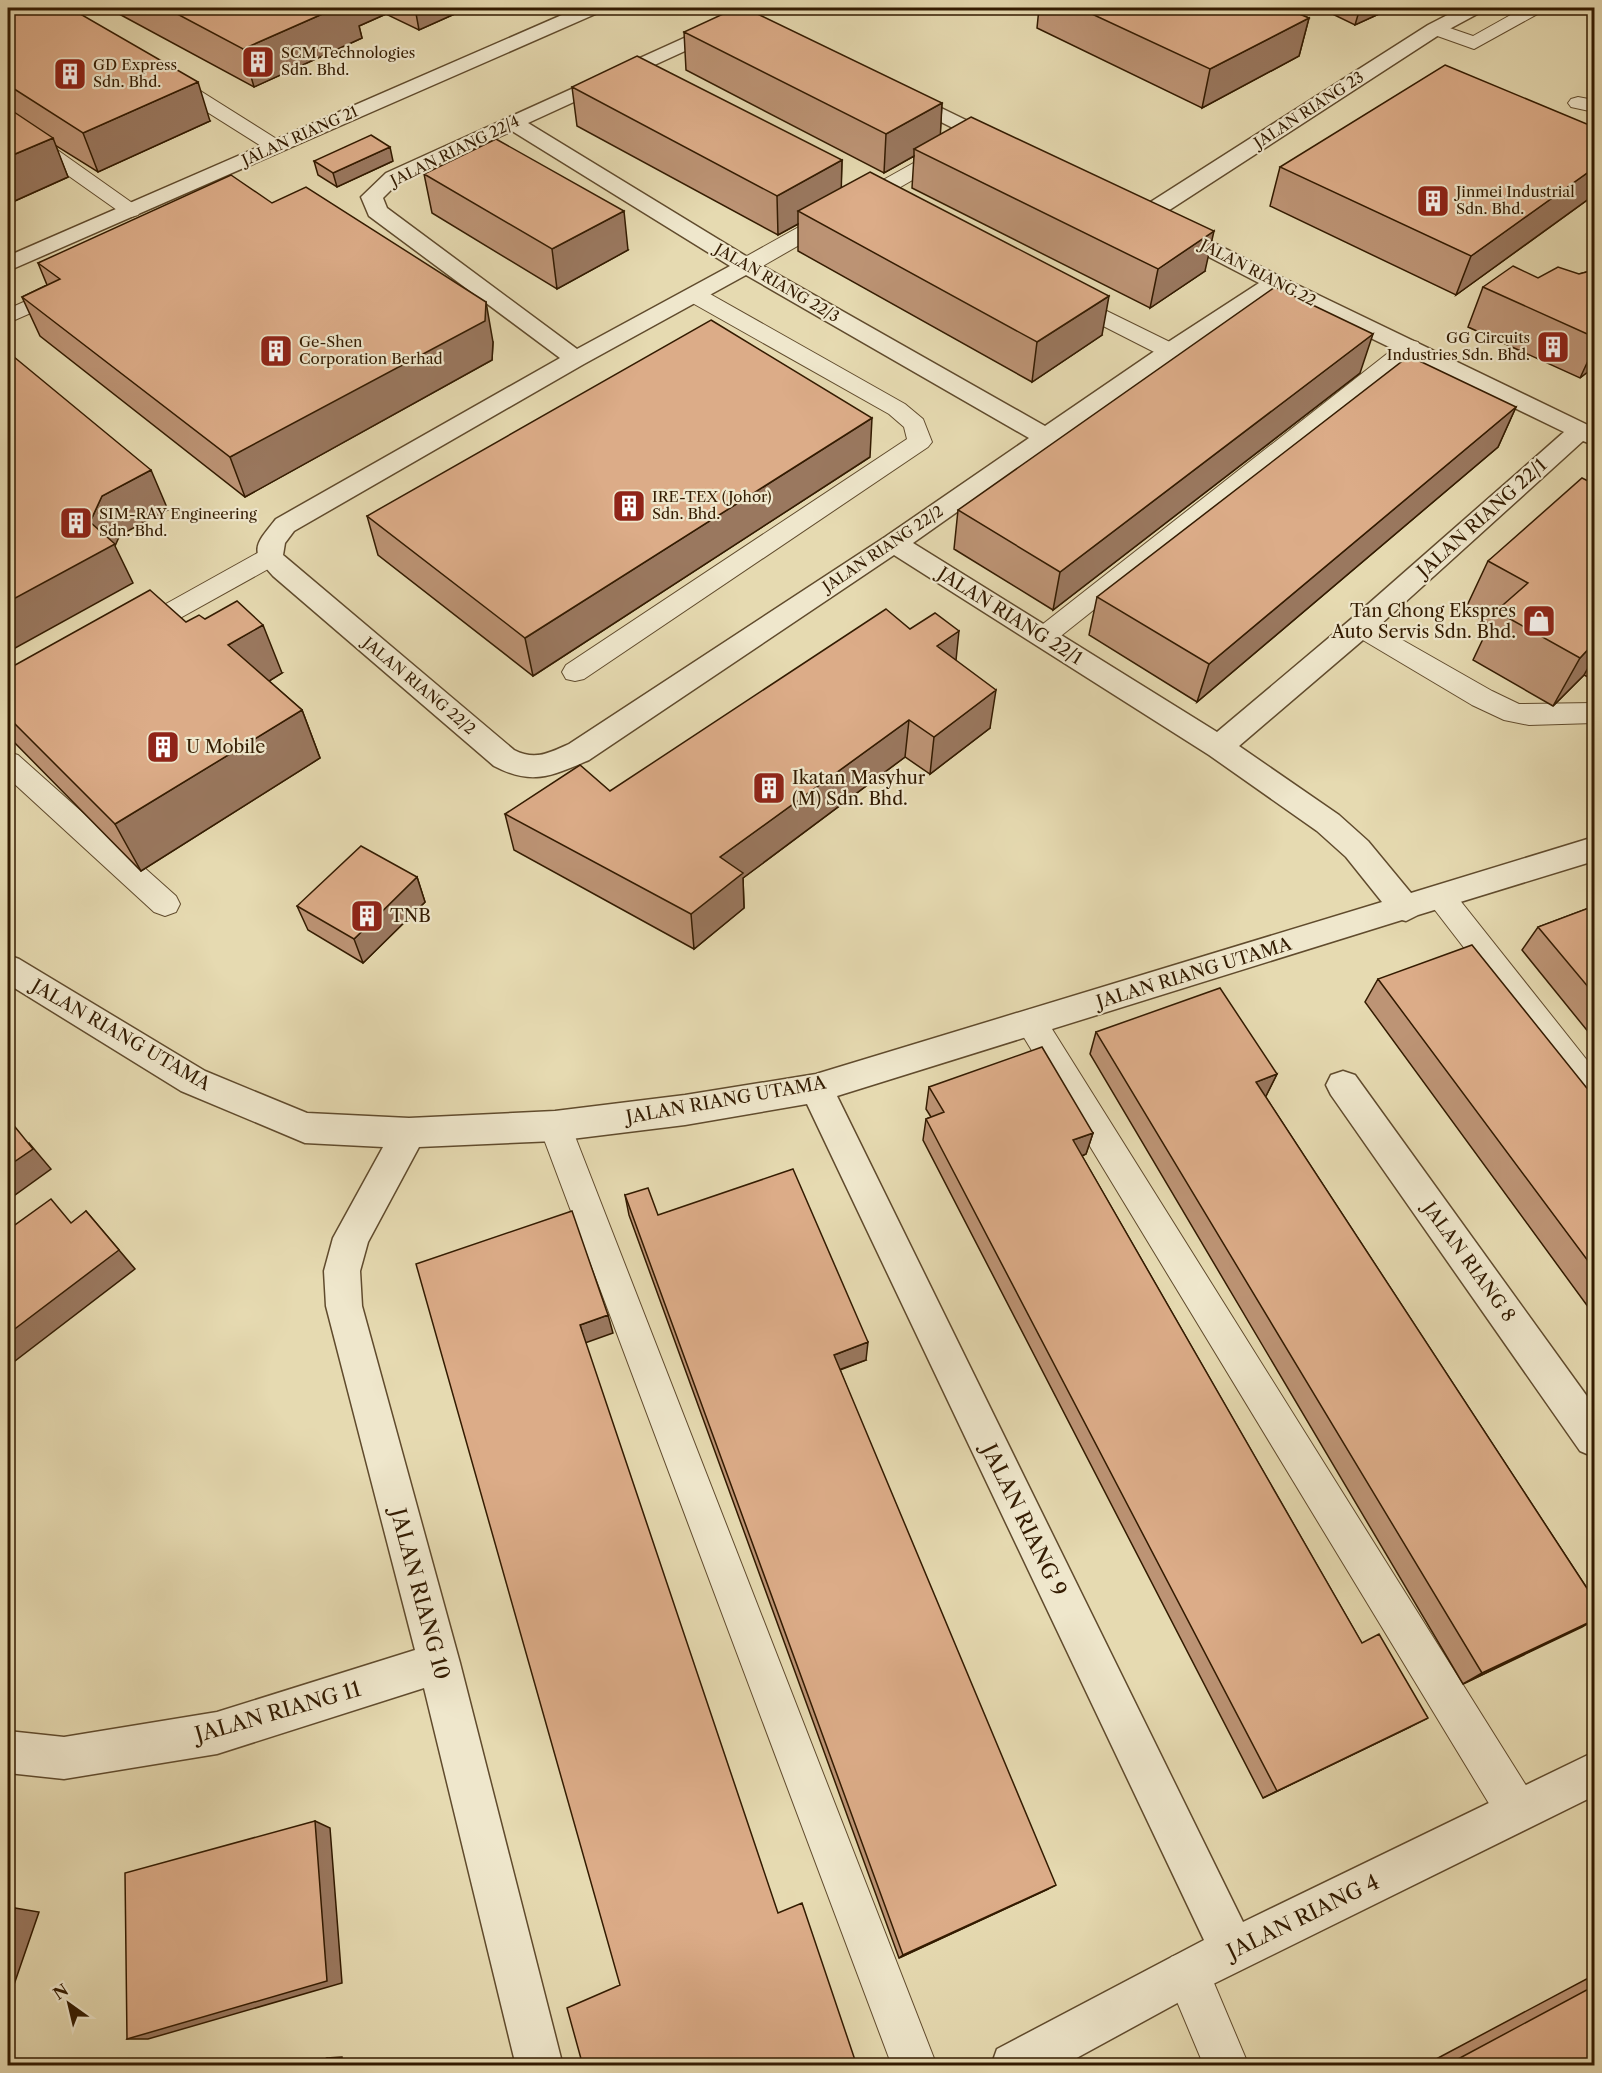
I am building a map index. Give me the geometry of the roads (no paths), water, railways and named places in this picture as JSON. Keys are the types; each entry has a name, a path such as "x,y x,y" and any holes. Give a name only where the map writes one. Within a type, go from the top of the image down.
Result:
{"street":[{"name":"JALAN RIANG 21","path":"8,264 593,8"},
{"name":"JALAN RIANG 23","path":"1146,215 1435,29 1474,8"},
{"name":"JALAN RIANG 22/4","path":"576,358 377,211 372,197 393,177 634,68 739,11"},
{"path":"885,86 1022,154"},
{"name":"JALAN RIANG 22/3","path":"512,122 746,266 1046,437"},
{"name":"JALAN RIANG 22","path":"1125,205 1275,283 1588,433"},
{"path":"270,557 272,541 285,525 576,358 746,266"},
{"name":"JALAN RIANG 22/2","path":"270,557 282,570 504,758 518,767 542,768 579,752 894,543 1170,351 1275,283"},
{"name":"JALAN RIANG 22/1","path":"1219,747 1588,433"},
{"name":"JALAN RIANG 22/1","path":"894,543 1219,747 1328,823 1357,849 1406,909"},
{"name":"JALAN RIANG UTAMA","path":"8,968 193,1081 305,1128 410,1133 555,1126 685,1110 816,1088 1406,909 1594,849"},
{"name":"JALAN RIANG 8","path":"1343,1085 1594,1438"},
{"name":"JALAN RIANG 9","path":"816,1088 1233,1952"},
{"name":"JALAN RIANG 10","path":"410,1133 351,1238 342,1271 344,1306 439,1663 540,2066"},
{"name":"JALAN RIANG 11","path":"8,1752 64,1758 217,1733 439,1663"},
{"name":"JALAN RIANG 4","path":"1014,2066 1187,1973 1594,1773"}],"lane":[{"path":"1435,29 1474,43 1534,8"},
{"path":"634,68 654,79"},
{"path":"156,71 276,147"},
{"path":"8,124 131,211"},
{"path":"746,266 980,134"},
{"path":"847,185 888,207"},
{"path":"8,317 82,281"},
{"path":"1045,287 1170,351"},
{"path":"575,672 920,442 915,424 897,409 695,295"},
{"path":"1043,638 1410,347"},
{"path":"119,641 270,557"},
{"path":"1360,627 1508,711 1529,716 1594,713"},
{"path":"8,762 165,904"},
{"path":"1442,897 1594,1092"},
{"path":"1031,1022 1517,1810"},
{"path":"555,1126 915,2066"},
{"path":"1187,1973 1227,2066"}],"place":[{"name":"SCM Technologies Sdn. Bhd.","path":"258,62"},
{"name":"GD Express Sdn. Bhd.","path":"70,74"},
{"name":"Jinmei Industrial Sdn. Bhd.","path":"1433,201"},
{"name":"GG Circuits Industries Sdn. Bhd.","path":"1553,347"},
{"name":"Ge-Shen Corporation Berhad","path":"276,351"},
{"name":"IRE-TEX (Johor) Sdn. Bhd.","path":"629,506"},
{"name":"SIM-RAY Engineering Sdn. Bhd.","path":"76,523"},
{"name":"Tan Chong Ekspres Auto Servis Sdn. Bhd.","path":"1539,621"},
{"name":"U Mobile","path":"163,747"},
{"name":"Ikatan Masyhur (M) Sdn. Bhd.","path":"769,788"},
{"name":"TNB","path":"367,916"}]}
